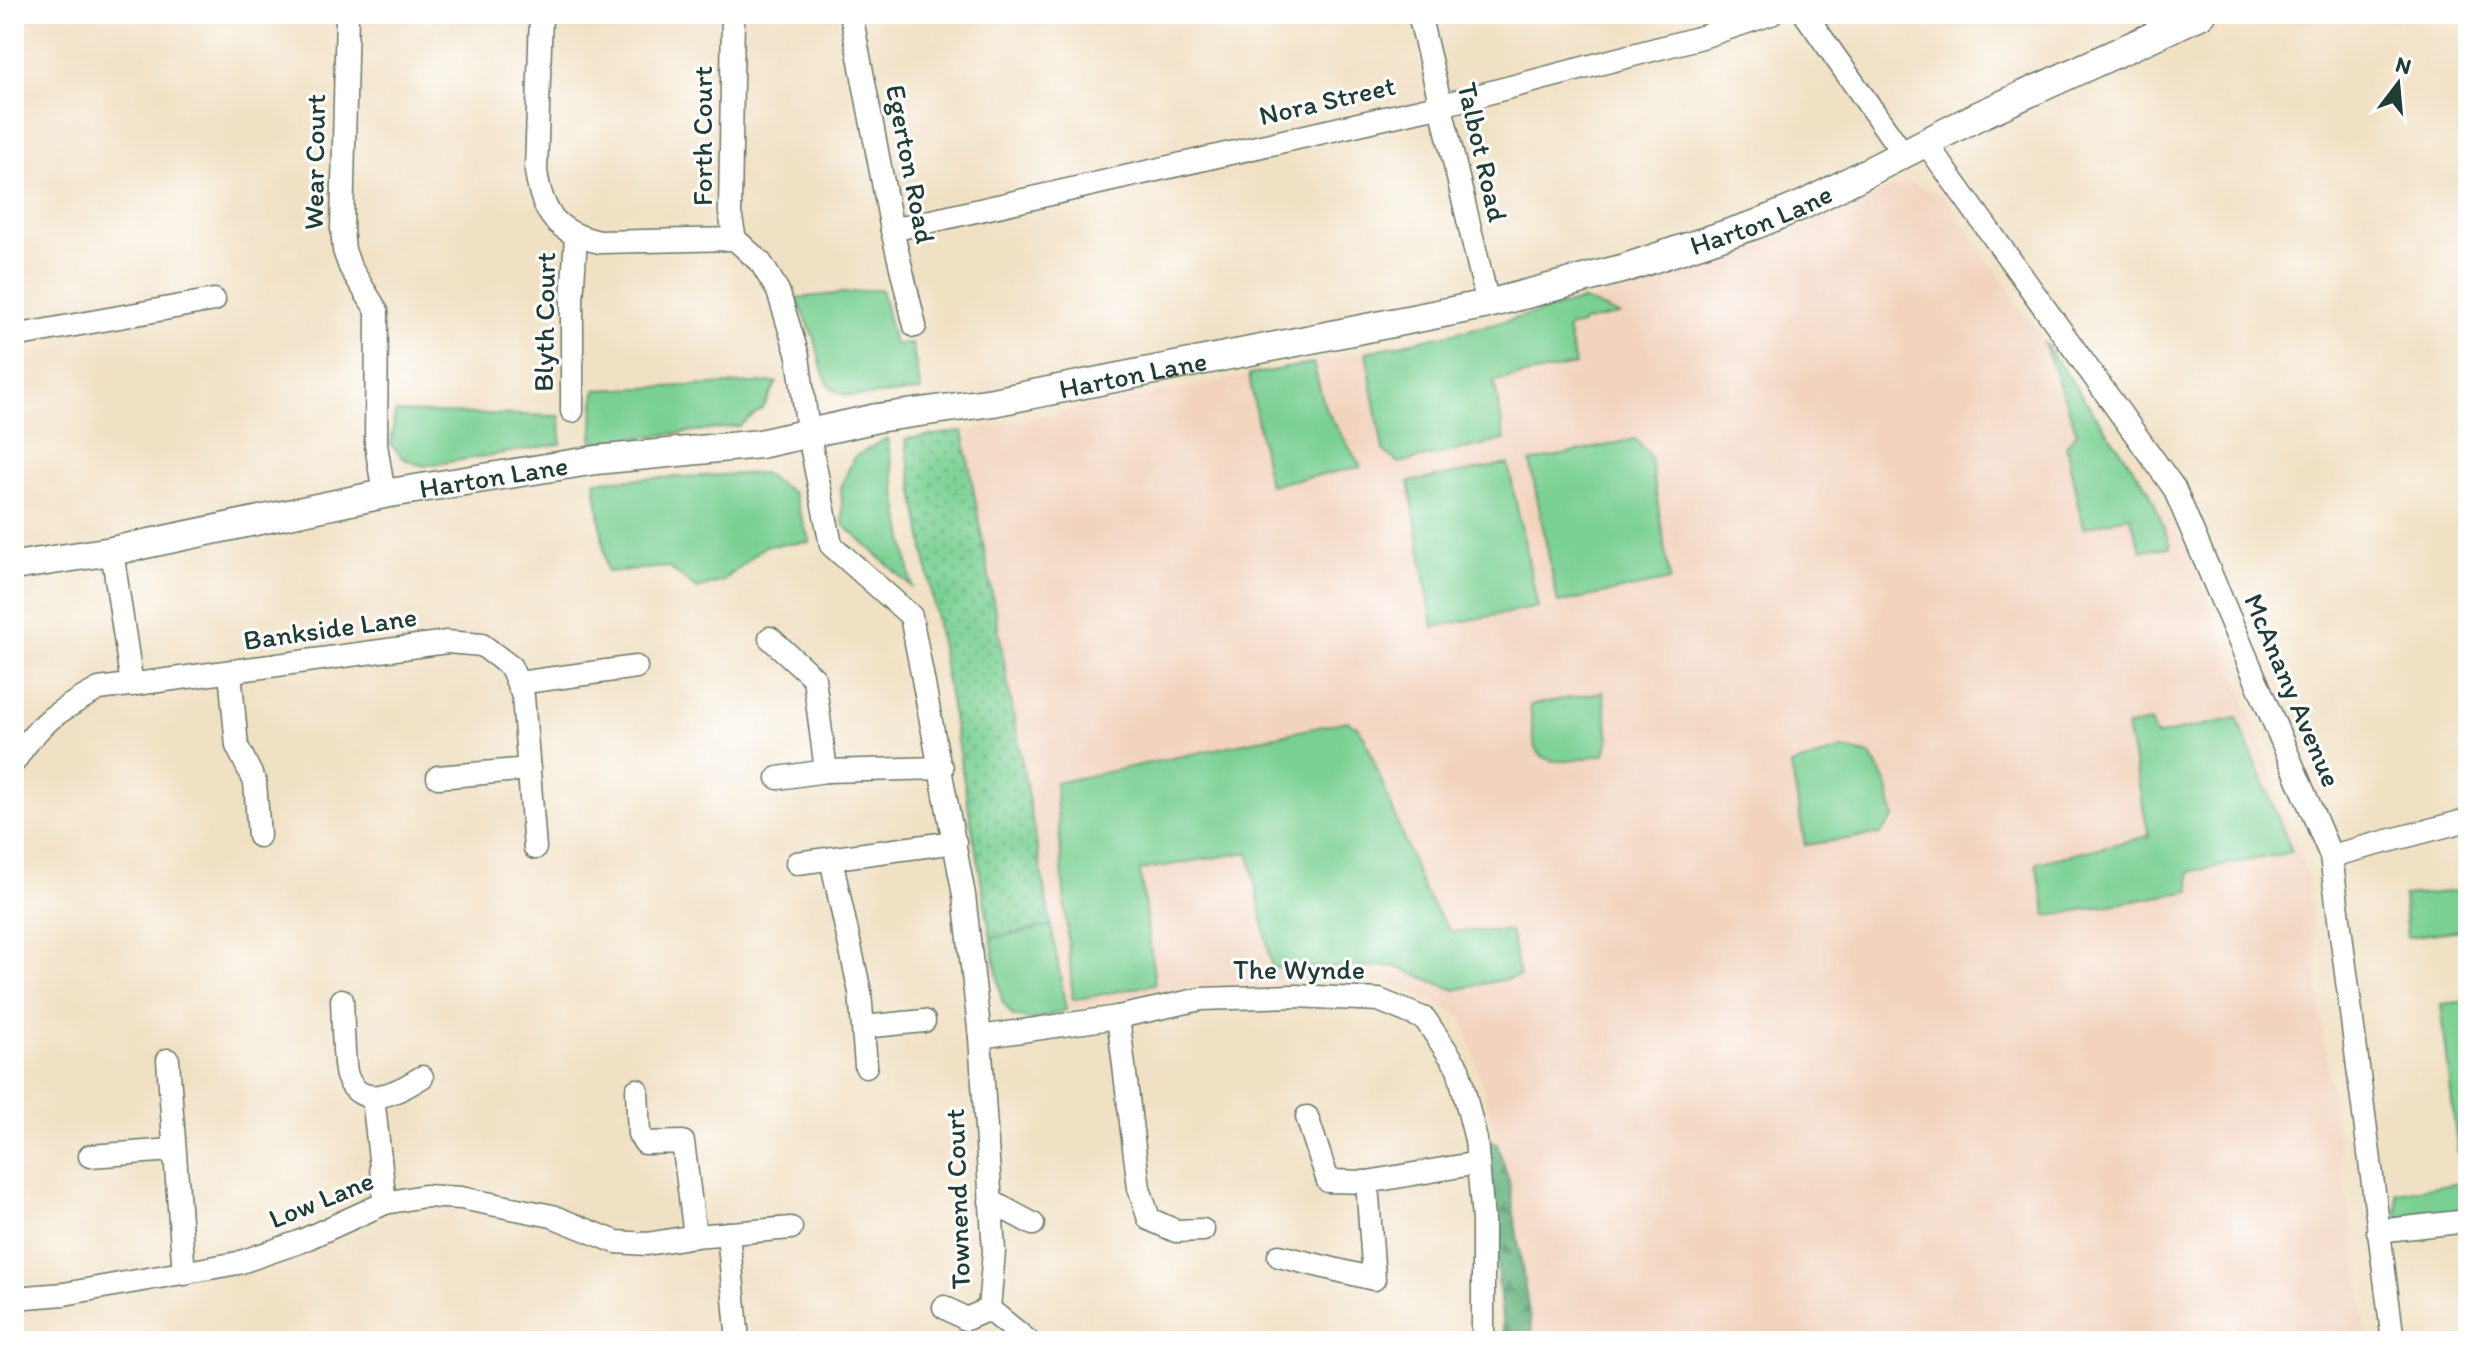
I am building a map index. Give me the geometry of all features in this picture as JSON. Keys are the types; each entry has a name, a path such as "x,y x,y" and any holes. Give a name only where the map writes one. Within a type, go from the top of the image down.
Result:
{"street":[{"name":"Wear Court","path":"347,14 342,229 350,267 377,311 376,445 384,494"},
{"name":"Blyth Court","path":"541,14 536,171 538,190 546,212 576,236 600,242 735,239"},
{"name":"Forth Court","path":"733,14 730,213 735,239 761,263 778,291 798,356 808,431 831,545 911,616 942,768"},
{"name":"Egerton Road","path":"851,14 892,230 915,326"},
{"name":"Talbot Road","path":"1419,14 1488,304"},
{"name":"Nora Street","path":"892,230 1442,105 1702,37 1771,14"},
{"name":"McAnany Avenue","path":"1805,14 1915,149 2174,488 2331,856 2393,1341"},
{"name":"Harton Lane","path":"14,566 112,551 384,494 596,460 760,444 808,431 993,402 1488,304 1625,268 1757,224 1803,205 1978,116 2202,14"},
{"name":"Blyth Court","path":"572,411 572,300 576,236"},
{"path":"14,336 214,300"},
{"path":"112,551 132,685"},
{"path":"770,638 814,678 826,771"},
{"name":"Bankside Lane","path":"14,762 29,738 60,709 99,689 447,642 482,645 511,667 518,683"},
{"path":"535,848 523,696 518,683 636,667"},
{"path":"230,672 237,746 255,782 259,836"},
{"path":"778,778 826,771 942,768"},
{"name":"Townend Court","path":"942,768 964,895 980,1037 994,1251 989,1309 1028,1341"},
{"path":"438,777 529,769"},
{"path":"2331,856 2468,820"},
{"path":"797,863 955,842"},
{"path":"831,859 860,992 866,1066"},
{"name":"The Wynde","path":"980,1037 1118,1017 1201,999 1295,996 1379,1000 1425,1019 1458,1068 1476,1140 1483,1220 1483,1341"},
{"path":"342,1000 347,1076 358,1090 373,1097 397,1093 422,1077"},
{"path":"1118,1017 1139,1188 1149,1219 1176,1231 1203,1230"},
{"path":"863,1027 924,1021"},
{"path":"168,1060 184,1274"},
{"path":"637,1090 639,1134 645,1143 683,1142 695,1236"},
{"path":"373,1097 385,1203"},
{"path":"1307,1117 1328,1181 1367,1182 1478,1163"},
{"path":"90,1156 173,1150"},
{"path":"1279,1256 1374,1279 1367,1182"},
{"name":"Low Lane","path":"14,1298 64,1294 238,1263 299,1242 385,1203 424,1196 461,1198 552,1216 616,1242 647,1244 695,1236 791,1228"},
{"path":"990,1201 1033,1224"},
{"path":"2378,1231 2468,1221"},
{"path":"728,1233 738,1341"},
{"path":"944,1307 966,1319 989,1309"}],"shaded area":[{"path":"1905,182 1944,194 2081,396 2189,545 2308,876 2321,1017 2368,1341 1533,1341 1509,1181 1463,1017 1399,985 1299,979 1195,986 1066,1010 963,431 1313,363 1490,325 1654,283 1784,236"}],"green space":[{"path":"881,289 894,344 912,344 921,391 868,396 840,393 825,378 814,338 796,298"},
{"path":"1584,300 1619,315 1567,328 1575,365 1494,381 1505,440 1398,463 1383,450 1366,352 1490,325"},
{"path":"2043,341 2149,490 2171,547 2141,551 2130,516 2083,528 2066,446 2077,432"},
{"path":"1313,363 1325,408 1361,467 1269,485 1249,375"},
{"path":"777,382 763,408 739,426 592,443 595,390"},
{"path":"395,412 560,416 561,444 423,466 404,459 391,445"},
{"path":"963,431 1051,926 991,938 905,439"},
{"path":"887,438 912,587 843,524 841,487 854,457"},
{"path":"1635,439 1650,456 1670,580 1558,603 1530,462"},
{"path":"1508,464 1538,607 1433,627 1409,482"},
{"path":"763,473 793,493 810,542 765,546 723,581 697,589 668,567 607,572 595,481"},
{"path":"1603,692 1609,739 1605,754 1559,761 1550,760 1537,750 1530,705"},
{"path":"2237,718 2292,852 2189,872 2191,891 2047,916 2036,863 2149,836 2127,727 2150,722 2156,736"},
{"path":"1347,721 1357,726 1365,738 1424,892 1450,931 1510,931 1520,976 1455,990 1394,966 1272,968 1249,852 1140,870 1155,984 1073,1000 1055,783"},
{"path":"1843,749 1871,755 1887,784 1894,818 1880,834 1805,845 1791,765"},
{"path":"2468,890 2468,929 2407,937 2403,896"},
{"path":"1051,926 1066,1010 1033,1020 1013,1016 1002,1001 991,938"},
{"path":"2468,1001 2468,1209 2398,1218 2396,1193 2461,1182 2441,1004"},
{"path":"1485,1135 1497,1144 1509,1181 1533,1341 1504,1341"}]}
